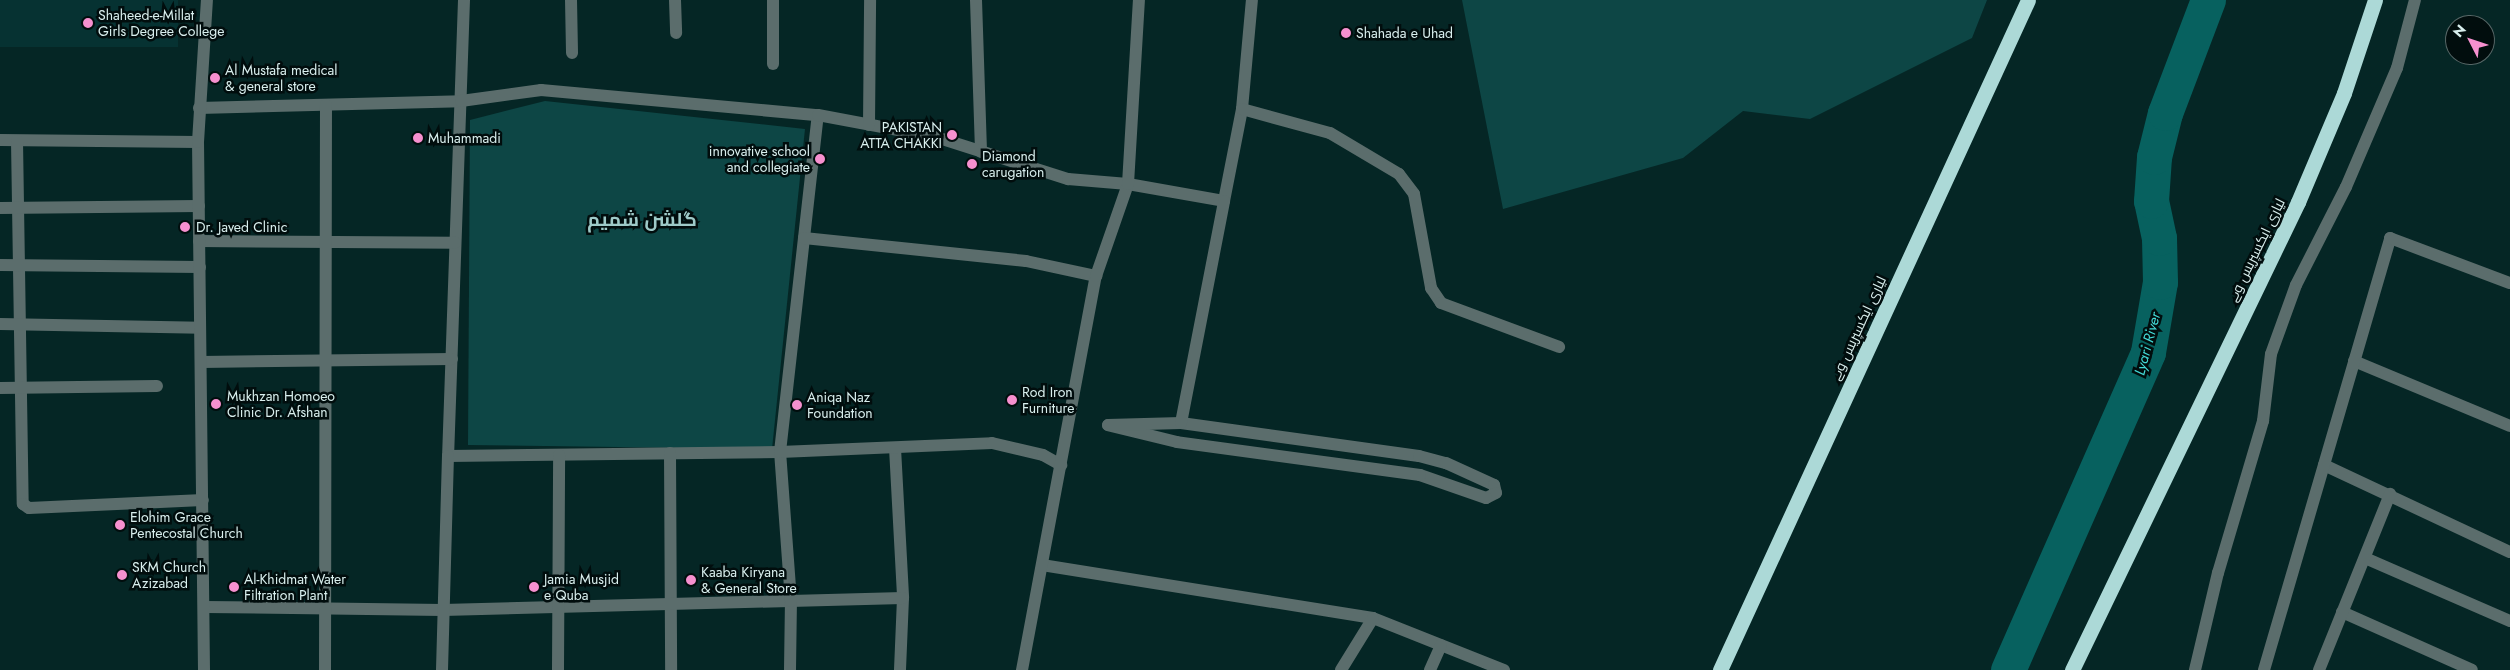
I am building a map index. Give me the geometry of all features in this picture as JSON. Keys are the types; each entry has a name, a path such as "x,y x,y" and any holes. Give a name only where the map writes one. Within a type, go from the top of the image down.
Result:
{"highway":[{"name":"لیاری ایکسپریس وے","path":"1720,670 2028,0"},
{"name":"لیاری ایکسپریس وے","path":"2072,670 2298,202 2344,93 2375,0"}],"street":[{"path":"204,670 205,607 198,142 207,0"},
{"path":"442,670 442,610 464,0"},
{"path":"571,0 572,53"},
{"path":"675,0 676,33"},
{"path":"773,0 774,64"},
{"path":"869,125 870,0"},
{"path":"976,0 981,152"},
{"path":"1022,670 1096,276 1128,184 1138,0"},
{"path":"1181,423 1242,109 1252,0"},
{"path":"2195,670 2218,573 2263,421 2271,354 2296,285 2346,187 2397,68 2415,0"},
{"path":"199,108 461,101 541,90 818,115 869,125 981,152 1068,179 1128,184 1224,201"},
{"path":"325,670 324,242 326,104"},
{"path":"1242,109 1330,133 1399,174 1414,194 1431,288 1441,304 1560,347"},
{"path":"790,670 791,601 780,452 818,115"},
{"path":"0,140 198,142"},
{"path":"17,141 21,497 29,508 203,500"},
{"path":"0,208 198,206"},
{"path":"804,238 1026,261 1096,276"},
{"path":"2264,670 2390,238 2510,283"},
{"path":"199,242 455,243"},
{"path":"0,265 200,267"},
{"path":"0,324 200,328"},
{"path":"201,362 452,359"},
{"path":"2354,361 2510,426"},
{"path":"0,388 157,386"},
{"path":"1181,423 1419,456 1446,463 1494,485 1496,492 1486,498 1420,475 1177,442 1108,425 1181,423"},
{"path":"448,456 780,452 992,443 1043,455 1061,465"},
{"path":"895,448 903,598 900,670"},
{"path":"670,453 674,604 671,670"},
{"path":"558,670 560,607 559,455"},
{"path":"2324,466 2390,494 2510,552"},
{"path":"2322,669 2342,612 2390,494"},
{"path":"2365,558 2510,621"},
{"path":"1042,564 1373,618 1504,670"},
{"path":"205,607 442,610 903,598"},
{"path":"2342,612 2472,670"},
{"path":"1341,670 1373,618"},
{"path":"1430,670 1441,645"}],"shaded area":[{"name":"Shaheed-e-Millat Girls Degree College","path":"0,0 178,0 178,47 0,47"},
{"path":"1462,0 1987,0 1972,38 1810,119 1743,111 1683,158 1503,209"},
{"path":"545,101 805,129 772,449 468,445 470,120"}],"waterway":[{"name":"Lyari River","path":"2008,670 2148,352 2160,282 2159,238 2151,201 2154,157 2165,113 2208,0"}],"place":[{"name":"Shaheed-e-Millat Girls Degree College","path":"88,23"},
{"name":"Shahada e Uhad","path":"1346,33"},
{"name":"Al Mustafa medical & general store","path":"215,78"},
{"name":"PAKISTAN ATTA CHAKKI","path":"952,135"},
{"name":"Muhammadi","path":"418,138"},
{"name":"innovative school and collegiate","path":"820,159"},
{"name":"Diamond carugation","path":"972,164"},
{"name":"Dr. Javed Clinic","path":"185,227"},
{"name":"Rod Iron Furniture","path":"1012,400"},
{"name":"Mukhzan Homoeo Clinic Dr. Afshan","path":"216,404"},
{"name":"Aniqa Naz Foundation","path":"797,405"},
{"name":"Elohim Grace Pentecostal Church","path":"120,525"},
{"name":"SKM Church Azizabad","path":"122,575"},
{"name":"Kaaba Kiryana & General Store","path":"691,580"},
{"name":"Al-Khidmat Water Filtration Plant","path":"234,587"},
{"name":"Jamia Musjid e Quba","path":"534,587"}],"district":[{"name":"گلشن شمیم","path":"642,220"}]}
